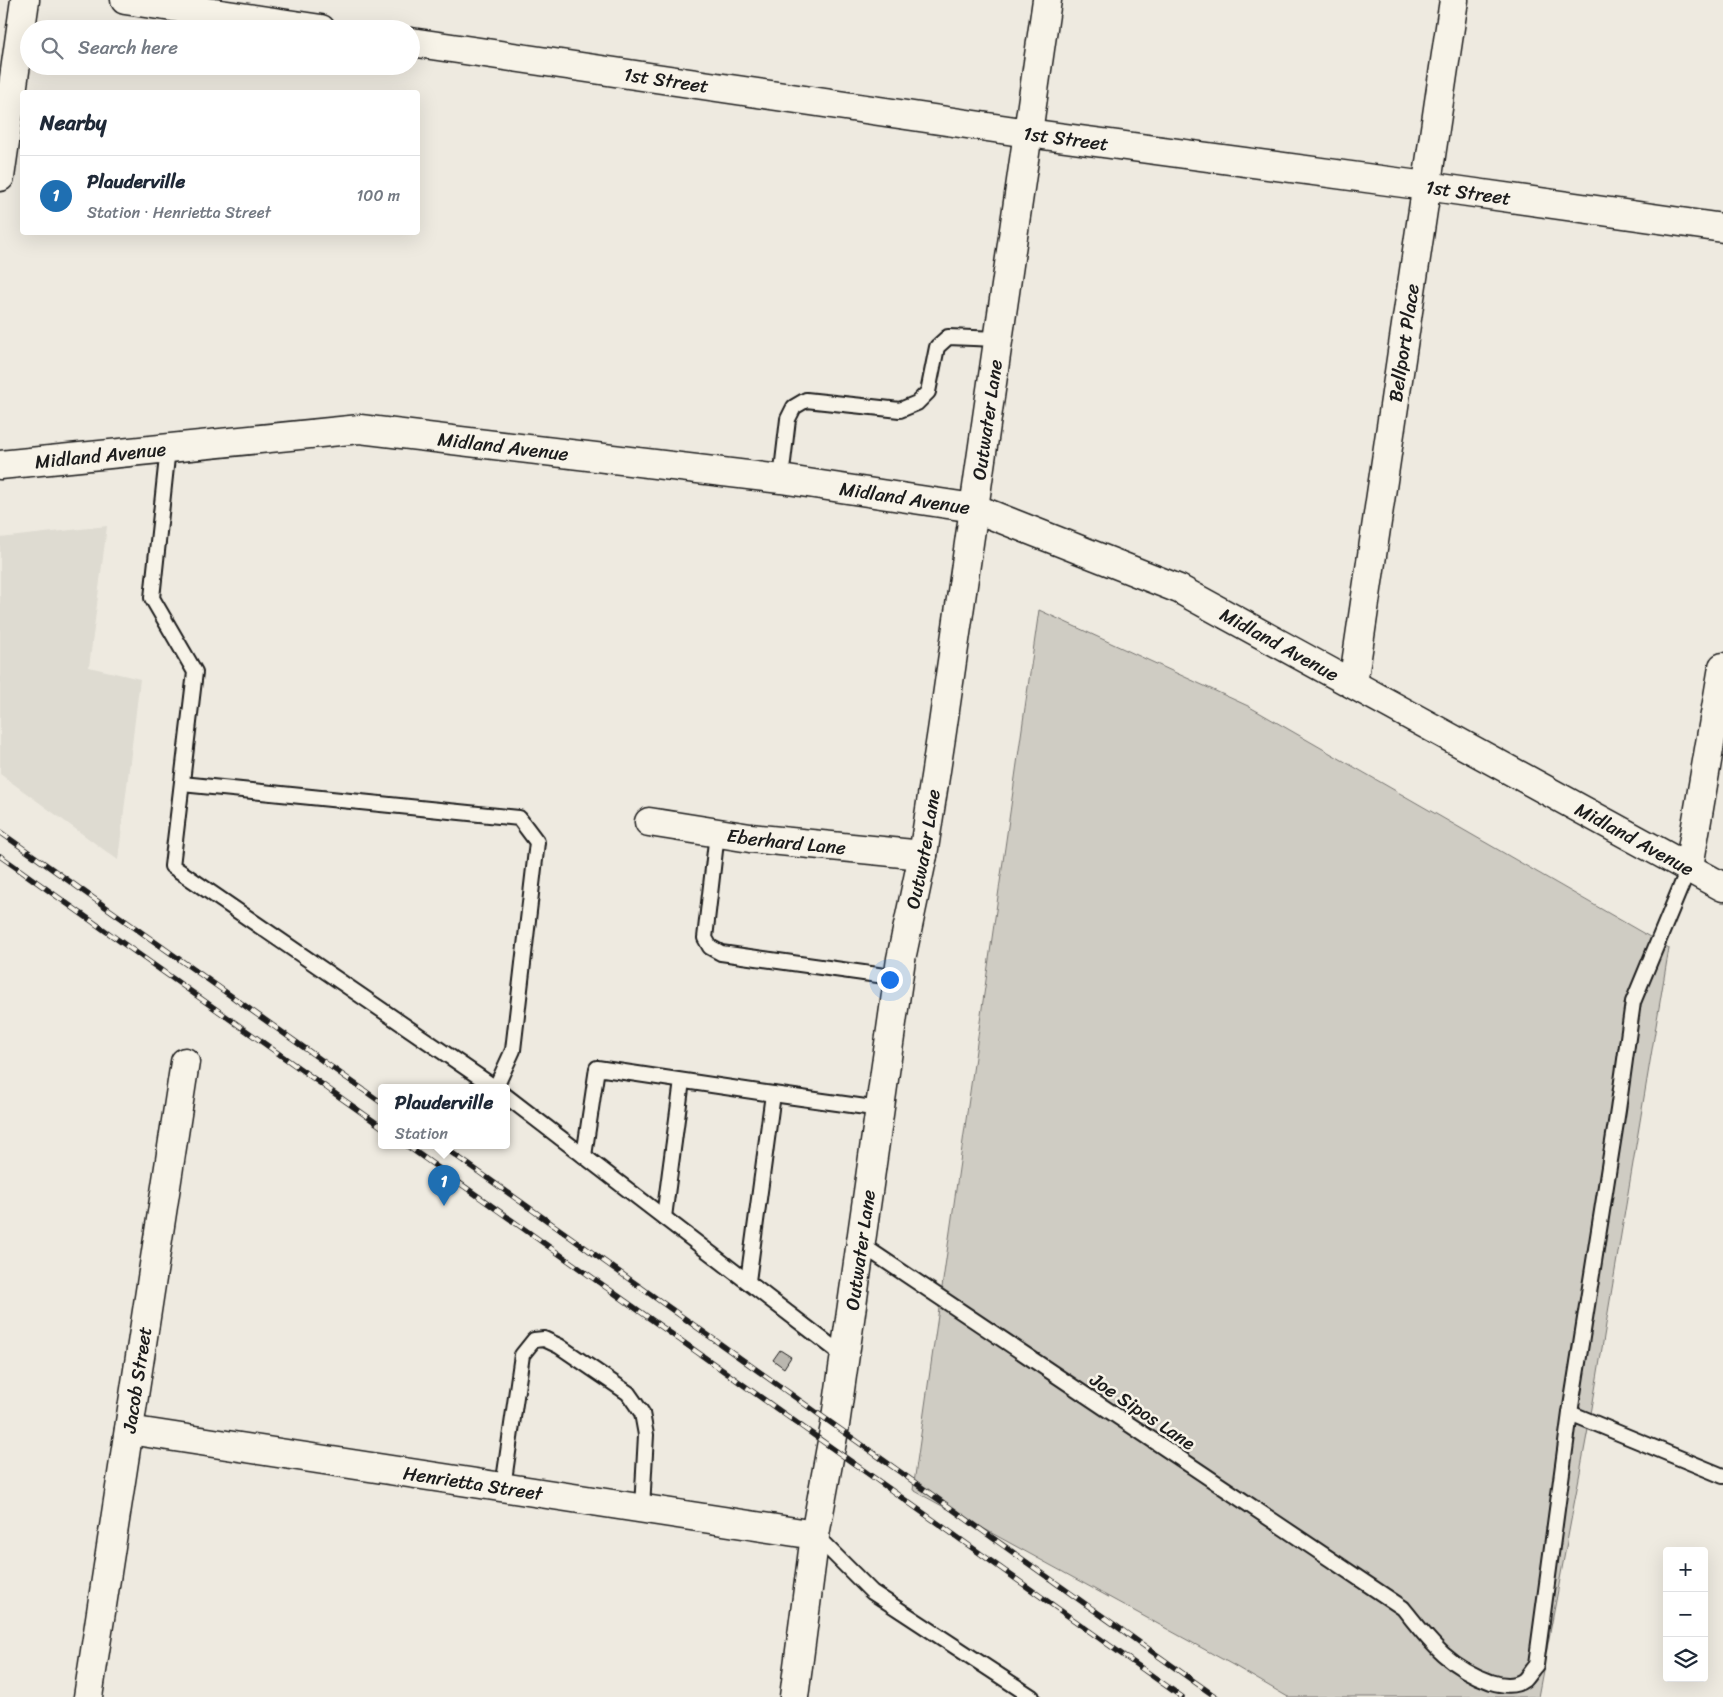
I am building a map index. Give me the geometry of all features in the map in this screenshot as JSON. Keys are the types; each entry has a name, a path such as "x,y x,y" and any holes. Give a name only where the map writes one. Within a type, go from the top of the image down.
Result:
{"street":[{"path":"20,20 25,0"},
{"path":"125,0 260,20"},
{"name":"Outwater Lane","path":"794,1697 815,1535 831,1447 862,1245 898,978 923,855 1047,0"},
{"name":"Bellport Place","path":"1353,684 1454,0"},
{"path":"0,177 8,71 20,21"},
{"name":"1st Street","path":"420,43 1028,133 1723,228"},
{"name":"Midland Avenue","path":"0,465 360,429 781,479 974,508 1179,589 1723,887"},
{"path":"1689,867 1723,667"},
{"name":"Eberhard Lane","path":"650,822 750,838 923,855"},
{"name":"Jacob Street","path":"88,1697 185,1062"},
{"name":"Henrietta Street","path":"129,1430 815,1535"}],"lane":[{"path":"781,479 788,419 794,407 806,400 900,410 918,403 928,392 938,347 948,337 998,339"},
{"path":"168,448 152,598 195,672 172,866 491,1084"},
{"path":"182,784 518,818 537,842 514,1050 497,1084"},
{"path":"717,833 705,938 710,947 721,954 898,978"},
{"name":"Joe Sipos Lane","path":"862,1245 1403,1608 1432,1644 1454,1665 1479,1678 1503,1686 1523,1681 1536,1665 1570,1413 1618,1110 1633,1002 1689,867"},
{"path":"584,1156 597,1068 880,1109"},
{"path":"664,1217 682,1081"},
{"path":"748,1281 773,1094"},
{"path":"510,1099 844,1356"},
{"path":"503,1487 522,1355 534,1340 544,1339 559,1346 628,1393 642,1413 646,1435 642,1508"},
{"path":"1570,1413 1723,1476"},
{"path":"815,1535 872,1592 1032,1697"}],"shaded area":[{"path":"107,526 89,667 140,679 118,860 0,774 0,538"},
{"path":"1039,610 1248,706 1669,948 1592,1408 1538,1697 1288,1697 913,1490"}],"building":[{"path":"780,1350 791,1357 784,1368 773,1360"}],"railway":[{"path":"0,832 378,1100"},
{"path":"0,856 378,1124"},
{"path":"412,1149 1182,1697"},
{"path":"447,1149 1216,1697"}],"place":[{"name":"Plauderville","path":"444,1206"}]}
